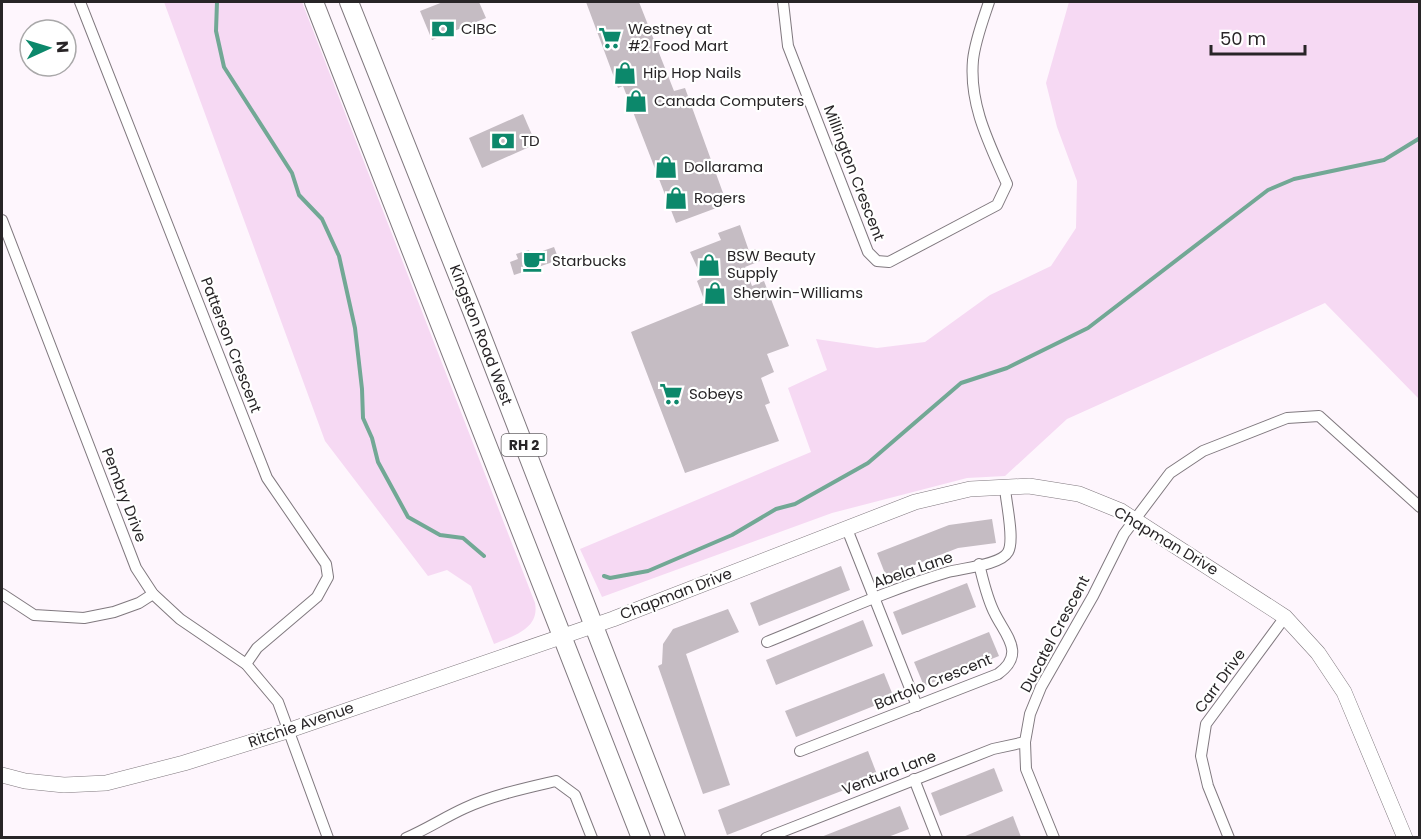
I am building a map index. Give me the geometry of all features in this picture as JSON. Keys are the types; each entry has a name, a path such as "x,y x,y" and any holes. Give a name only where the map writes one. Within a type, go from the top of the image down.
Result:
{"main road":[{"name":"RH 2","path":"314,2 641,837"},
{"name":"Kingston Road West","path":"349,2 472,311 676,837"}],"street":[{"name":"Patterson Crescent","path":"80,2 267,478 326,564 328,577 317,597 257,648 246,664"},
{"name":"Millington Crescent","path":"783,2 788,46 867,252 877,261 889,262 997,205 1007,184 980,122 972,89 973,58 988,2"},
{"name":"Pembry Drive","path":"2,220 136,568 153,594 180,619 246,664 278,702 328,837"},
{"name":"Ducatel Crescent","path":"1054,837 1026,769 1025,742 1030,714 1041,687 1093,596 1124,534 1170,473 1203,451 1299,416 1319,416 1419,507"},
{"name":"Chapman Drive","path":"593,625 929,498 970,489 1029,486 1079,494 1136,520 1285,617 1318,652 1344,692 1405,837"},
{"name":"Abela Lane","path":"767,642 947,572 996,562 1009,551 1011,540 1005,488"},
{"path":"847,529 917,706"},
{"name":"Bartolo Crescent","path":"800,752 998,674 1007,667 1012,648 1007,632 994,613 979,564"},
{"path":"2,594 34,615 84,618 114,612 139,603 153,594"},
{"name":"Carr Drive","path":"1228,837 1208,786 1201,756 1206,724 1285,617"},
{"name":"Ritchie Avenue","path":"2,775 25,781 64,785 106,783 184,763 290,730 593,625"},
{"name":"Ventura Lane","path":"766,837 993,749 1025,742"},
{"path":"914,779 937,837"},
{"path":"406,837 432,828 465,808 527,787 556,781 575,795 592,837"}],"shaded area":[{"path":"164,2 302,2 535,603 533,619 524,630 517,634 494,644 471,586 447,570 428,576 325,441"},
{"path":"1069,2 1419,2 1419,399 1325,303 1067,419 1005,476 967,478 832,513 602,597 580,549 811,452 788,388 827,370 816,339 877,348 925,342 990,295 1051,266 1076,228 1077,181 1057,127 1046,83"}],"building":[{"name":"CIBC","path":"443,2 479,2 486,18 432,40 420,11"},
{"path":"586,2 639,2 674,91 685,88 727,204 676,223 623,86 618,88"},
{"name":"TD","path":"523,114 536,144 482,168 469,138"},
{"path":"740,225 749,251 755,249 760,261 745,267 752,286 764,281 789,346 767,354 774,372 761,378 770,403 765,405 779,441 685,473 631,332 705,302 697,281 702,278 690,252 721,240 718,233"},
{"name":"Starbucks","path":"554,247 559,260 514,275 510,262 518,259 516,254 529,250 531,255"},
{"path":"992,519 996,543 958,548 886,576 877,553 949,525"},
{"path":"841,566 850,590 759,626 750,603"},
{"path":"967,583 976,607 902,635 893,612"},
{"path":"728,609 739,632 686,654 730,785 703,794 658,666 662,664 663,644 673,629"},
{"path":"863,620 873,646 776,685 766,660"},
{"path":"989,632 999,656 924,686 914,662"},
{"path":"884,673 894,698 796,737 785,711"},
{"path":"868,751 878,777 727,835 718,810"},
{"path":"994,768 1003,791 940,816 931,793"},
{"path":"900,806 909,829 888,837 821,837"},
{"path":"1013,816 1021,837 963,837"}],"waterway":[{"path":"217,2 216,31 224,67 292,173 299,195 322,219 339,256 355,328 363,418 372,438 378,462 408,517 440,535 463,538 484,556"},
{"path":"604,576 610,578 648,571 732,535 776,509 795,504 868,463 961,383 1007,368 1088,328 1268,190 1294,179 1384,160 1420,138"}],"place":[{"name":"CIBC","path":"443,29"},
{"name":"Westney at #2 Food Mart","path":"610,38"},
{"name":"Hip Hop Nails","path":"625,73"},
{"name":"Canada Computers","path":"636,101"},
{"name":"TD","path":"503,141"},
{"name":"Dollarama","path":"666,167"},
{"name":"Rogers","path":"676,198"},
{"name":"Starbucks","path":"534,261"},
{"name":"BSW Beauty Supply","path":"709,265"},
{"name":"Sherwin-Williams","path":"715,293"},
{"name":"Sobeys","path":"671,394"}]}
